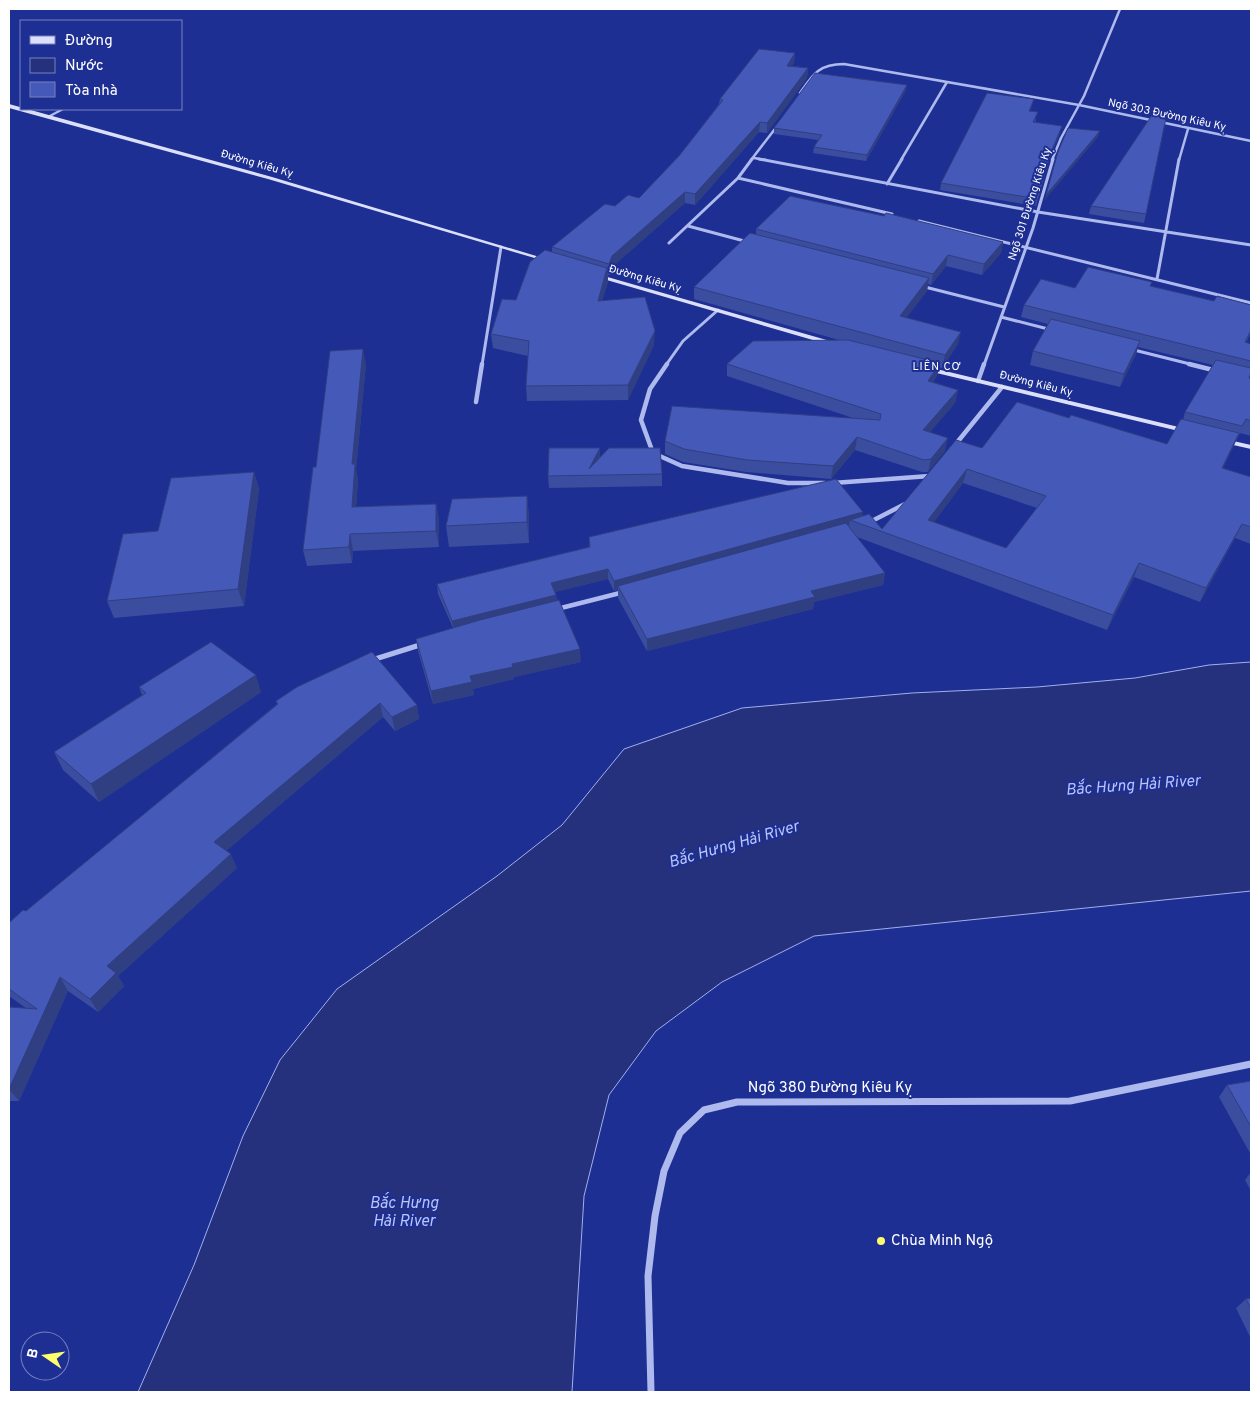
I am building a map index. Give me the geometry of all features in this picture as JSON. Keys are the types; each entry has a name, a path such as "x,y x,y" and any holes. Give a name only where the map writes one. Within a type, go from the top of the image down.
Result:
{"main road":[{"name":"Đường Kiêu Kỵ","path":"23,110 270,178 558,264"},
{"name":"Đường Kiêu Kỵ","path":"586,272 839,345"},
{"name":"Đường Kiêu Kỵ","path":"923,368 1194,433"},
{"path":"1213,438 1251,447"}],"street":[{"name":"Ngõ 301 Đường Kiêu Kỵ","path":"978,381 1038,212 1048,171 1061,138 1079,105 1120,9"},
{"name":"Ngõ 303 Đường Kiêu Kỵ","path":"796,98 821,66 844,64 1079,105 1251,141"},
{"path":"887,184 946,82"},
{"path":"48,117 61,110"},
{"path":"669,243 738,178 780,121"},
{"path":"1157,279 1178,163 1188,128"},
{"path":"754,158 1038,212 1251,245"},
{"path":"738,178 892,214"},
{"path":"911,219 1251,303"},
{"path":"688,226 752,243"},
{"path":"476,402 501,247"},
{"path":"920,286 1004,307"},
{"path":"718,310 683,341 650,389 641,420 653,453 682,466 788,483 826,483 930,476"},
{"path":"1001,317 1059,332"},
{"path":"1126,348 1222,372"},
{"path":"948,454 1002,387"},
{"path":"924,482 936,468"},
{"path":"858,526 894,511 909,502"},
{"path":"546,612 630,590"},
{"path":"363,664 427,643"},
{"name":"Ngõ 380 Đường Kiêu Kỵ","path":"650,1392 648,1276 655,1216 664,1171 680,1133 704,1110 738,1102 1070,1101 1251,1064"}],"water":[{"name":"Bắc Hưng Hải River","path":"1251,662 1251,891 814,936 722,982 656,1031 609,1095 584,1196 572,1392 138,1392 194,1265 243,1136 280,1060 337,989 497,876 562,825 624,749 742,708 912,693 1037,687 1135,678 1209,665"}],"building":[{"path":"759,49 795,53 787,66 808,68 767,123 760,122 695,194 685,192 612,256 609,264 552,247 605,204 615,206 628,195 639,198 679,156 723,100 720,99"},
{"path":"815,73 907,85 867,155 814,147 822,135 774,128"},
{"path":"987,93 1034,99 1029,111 1038,112 1033,122 1062,126 1051,152 1038,199 941,183"},
{"path":"1152,115 1166,118 1146,214 1091,206"},
{"path":"1068,128 1100,131 1046,195 1058,152"},
{"path":"790,196 884,216 886,213 1003,242 984,264 948,255 933,274 756,229"},
{"path":"750,233 929,278 900,316 961,332 945,355 694,287"},
{"path":"545,250 607,268 598,301 645,297 655,331 628,385 526,386 529,341 491,334 502,299 516,300 530,262"},
{"path":"1088,267 1152,282 1150,286 1214,301 1217,296 1251,305 1251,330 1245,342 1251,344 1251,361 1024,305 1041,279 1075,288"},
{"path":"1051,319 1140,341 1124,374 1033,351"},
{"path":"848,340 940,363 928,381 958,390 923,430 948,438 931,459 924,460 857,437 833,466 747,460 684,449 665,441 672,406 880,420 881,414 727,364 753,341"},
{"path":"363,349 352,464 355,464 352,507 436,504 436,531 350,534 349,547 303,550 313,467 316,467 330,351"},
{"path":"1216,360 1251,368 1249,378 1251,379 1251,421 1246,419 1242,426 1185,412"},
{"path":"1017,402 1069,418 1071,415 1167,444 1181,419 1239,433 1222,468 1251,477 1251,527 1242,524 1206,588 1139,563 1113,615 850,520 869,514 882,529 956,440 982,448","holes":["967,469 1046,496 1006,548 928,520"]},
{"path":"549,448 600,448 589,469 609,448 660,448 662,474 548,476"},
{"path":"254,472 238,589 107,601 123,534 158,531 171,478"},
{"path":"836,479 863,512 614,581 608,569 551,583 556,595 452,621 437,584 590,547 589,537"},
{"path":"527,496 527,522 446,526 452,499"},
{"path":"846,523 885,573 811,591 815,597 647,639 618,586"},
{"path":"559,600 580,649 512,664 513,667 470,676 472,682 431,691 416,639"},
{"path":"211,642 256,675 91,784 54,752 146,693 139,687"},
{"path":"372,652 417,705 392,717 380,703 214,842 231,854 107,966 116,973 90,999 60,977 9,1089 9,1007 37,1009 9,989 9,923 278,704 276,701 297,687"},
{"path":"1251,1081 1251,1127 1227,1085"},
{"path":"1251,1298 1251,1309 1246,1299"}],"place":[{"name":"Chùa Minh Ngộ","path":"881,1241"}],"district":[{"name":"LIÊN CƠ","path":"937,367"}]}
